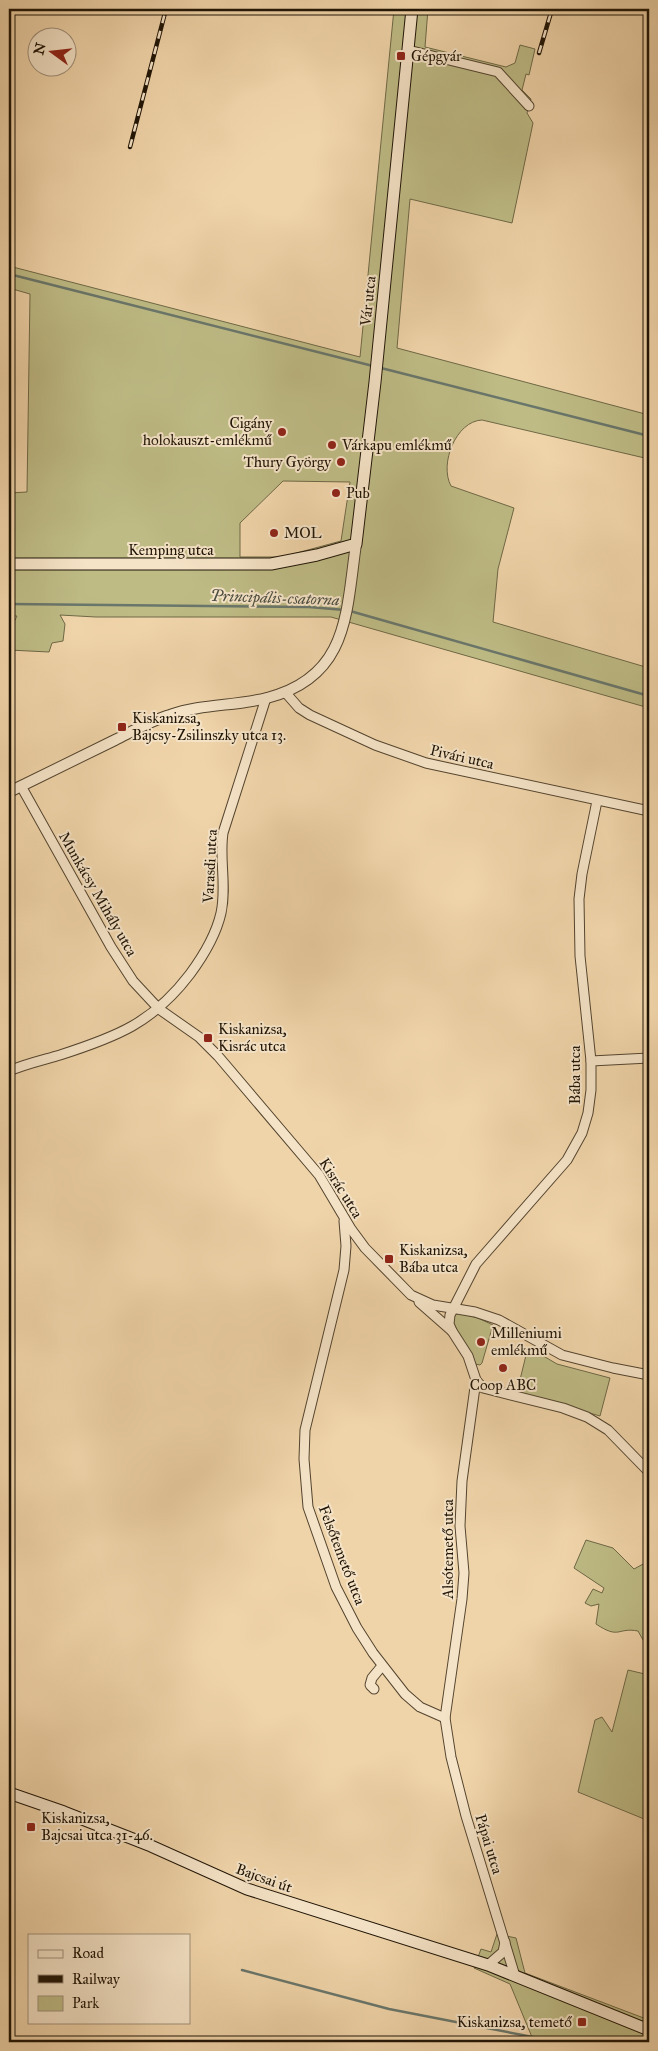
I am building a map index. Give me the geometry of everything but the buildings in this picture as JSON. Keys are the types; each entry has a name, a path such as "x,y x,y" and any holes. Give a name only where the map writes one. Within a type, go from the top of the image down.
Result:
{"main road":[{"name":"Vár utca","path":"356,544 375,382 412,9"},
{"name":"Kemping utca","path":"9,564 271,564 331,552 356,544"},
{"name":"Bajcsai út","path":"9,1793 151,1846 247,1889 488,1965 649,2030"}],"street":[{"path":"408,50 498,72 529,106"},
{"name":"Vár utca","path":"9,792 157,719 187,710 266,698 285,692 306,680 323,666 336,647 345,621 356,544"},
{"name":"Pivári utca","path":"285,692 299,708 310,715 393,753 460,772 649,811"},
{"name":"Varasdi utca","path":"9,1072 94,1043 122,1031 159,1009 174,993 207,949 218,924 223,894 223,833 266,698"},
{"name":"Munkácsy Mihály utca","path":"21,786 110,947 140,989 159,1009"},
{"name":"Bába utca","path":"453,1307 476,1264 558,1172 573,1151 582,1133 588,1113 591,1090 591,1061 580,956 579,908 582,874 597,801"},
{"name":"Kisrác utca","path":"159,1009 198,1038 218,1056 319,1175 366,1248 411,1295 433,1304 475,1312 499,1320 562,1355 649,1375"},
{"path":"591,1061 649,1058"},
{"name":"Felsőtemető utca","path":"344,1216 346,1246 344,1270 305,1430 304,1473 308,1507 336,1587 357,1628 399,1688 413,1701 445,1718"},
{"path":"411,1295 452,1331"},
{"path":"453,1307 448,1319 452,1331 468,1356 476,1380 488,1390 563,1408 587,1417 608,1430 649,1472"},
{"name":"Alsótemető utca","path":"445,1718 462,1600 464,1573 460,1526 462,1481 476,1380"},
{"path":"374,1689 370,1685 371,1680 382,1666"},
{"name":"Pápai utca","path":"445,1718 451,1757 466,1816 515,1976"},
{"path":"488,1965 502,1952 505,1940"}],"green space":[{"path":"394,9 428,9 425,47 506,67 515,63 520,45 535,49 529,75 526,74 522,90 531,99 527,113 533,123 512,223 410,199 397,348 649,415 649,459 482,420 473,422 464,428 458,436 452,445 447,467 451,486 514,508 498,569 493,622 649,668 649,708 331,617 96,617 60,615 65,624 63,641 52,643 49,652 9,650 9,632 17,616 9,616 9,493 27,492 30,294 9,288 9,266 360,357","holes":["283,481 350,482 341,541 282,557 240,557 240,523"]},
{"path":"458,1313 478,1318 493,1325 480,1365 475,1364 453,1324 454,1316"},
{"path":"528,1347 557,1364 610,1378 600,1416 517,1392"},
{"path":"586,1540 613,1548 634,1569 645,1563 649,1567 649,1646 647,1647 638,1631 614,1632 596,1624 599,1604 591,1606 585,1603 593,1589 602,1593 604,1588 574,1568"},
{"path":"628,1670 649,1675 649,1821 578,1792 595,1720 602,1717 612,1732"},
{"path":"497,1934 516,1938 525,1973 649,2020 649,2042 534,2042 510,1984 474,1968 481,1949 491,1952"}],"waterway":[{"path":"9,274 373,366"},
{"path":"381,368 649,436"},
{"name":"Principális-csatorna","path":"9,604 309,607 345,610"},
{"name":"Principális-csatorna","path":"350,611 649,696"},
{"path":"242,1970 389,2009 548,2040 549,2042"}],"railway":[{"path":"130,147 166,9"},
{"path":"539,53 552,9"}],"place":[{"name":"Gépgyár","path":"401,56"},
{"name":"Cigány holokauszt-emlékmű","path":"282,432"},
{"name":"Várkapu emlékmű","path":"332,445"},
{"name":"Thury György","path":"341,462"},
{"name":"Pub","path":"336,493"},
{"name":"MOL","path":"274,533"},
{"name":"Kiskanizsa, Bajcsy-Zsilinszky utca 13.","path":"122,727"},
{"name":"Kiskanizsa, Kisrác utca","path":"208,1038"},
{"name":"Kiskanizsa, Bába utca","path":"389,1259"},
{"name":"Milleniumi emlékmű","path":"481,1342"},
{"name":"Coop ABC","path":"503,1368"},
{"name":"Kiskanizsa, Bajcsai utca 31-46.","path":"31,1827"},
{"name":"Kiskanizsa, temető","path":"582,2022"}]}
